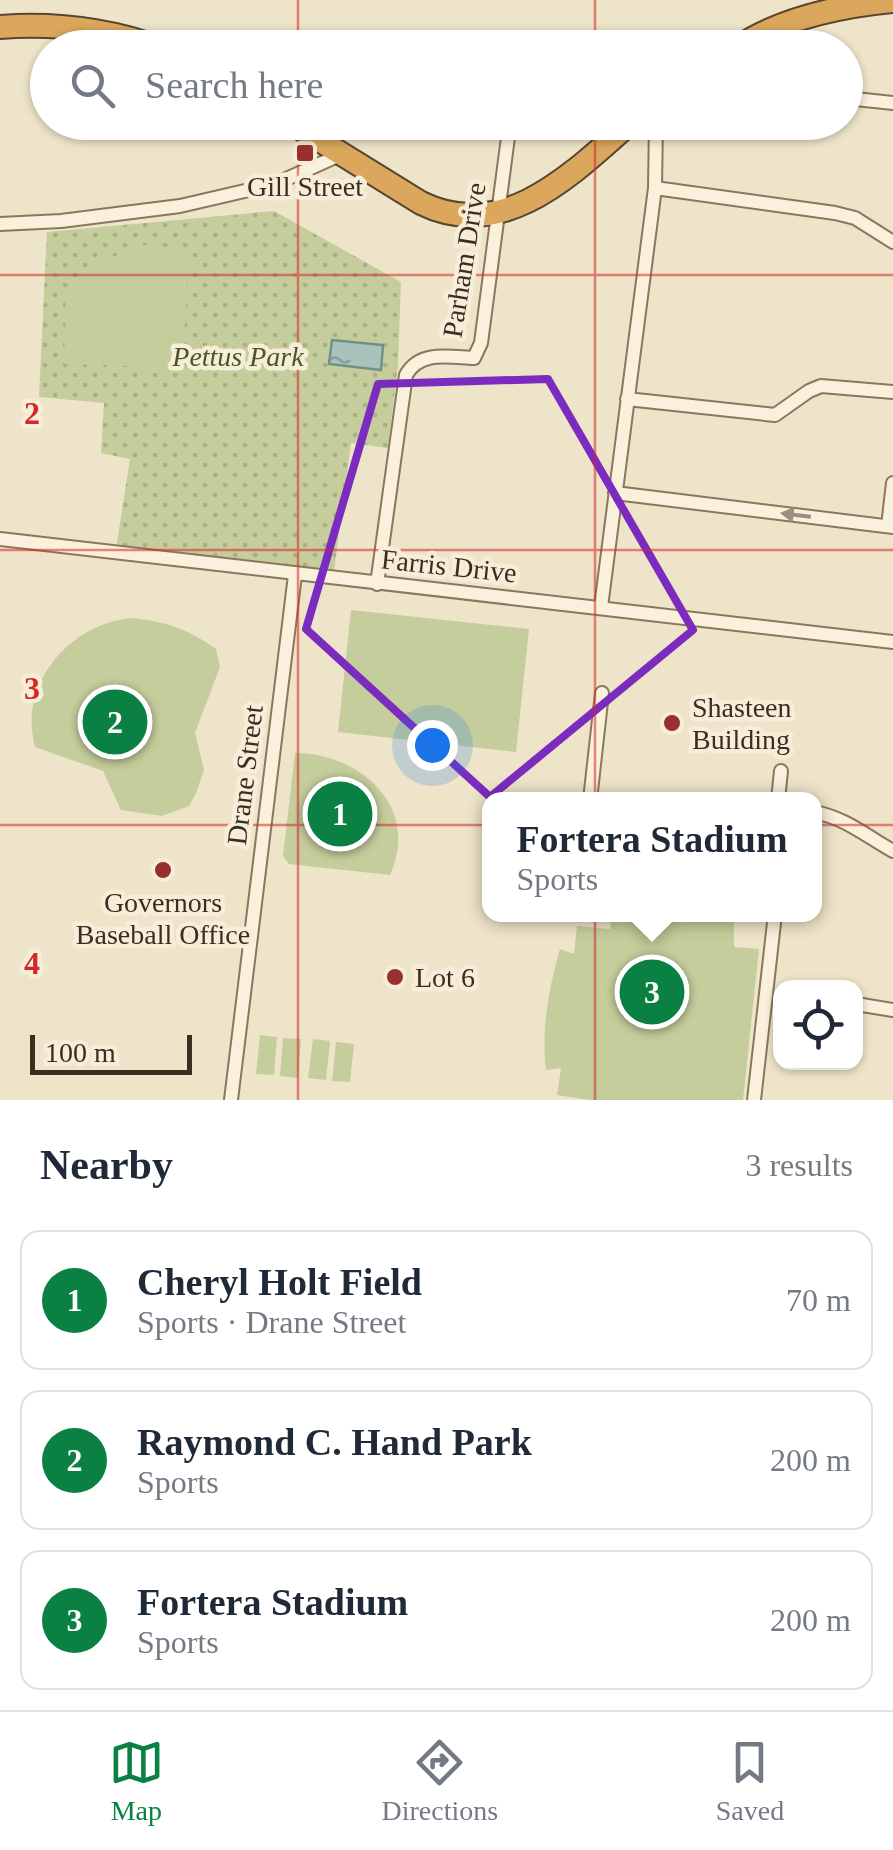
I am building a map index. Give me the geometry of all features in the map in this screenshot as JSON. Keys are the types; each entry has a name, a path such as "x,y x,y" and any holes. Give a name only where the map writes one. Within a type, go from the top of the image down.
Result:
{"highway":[{"path":"785,30 834,10 893,1"},
{"path":"0,26 92,30"},
{"path":"319,140 434,210 480,216 496,214 546,192 609,140"}],"street":[{"path":"863,100 893,104"},
{"name":"Parham Drive","path":"377,584 406,375 413,362 426,357 474,358 480,343 507,140"},
{"path":"601,607 655,188 656,140"},
{"path":"0,224 180,206 275,184 342,154"},
{"path":"655,188 835,212 855,218 893,242"},
{"path":"627,399 774,415 808,390 821,386 893,392"},
{"path":"615,493 891,526 893,484"},
{"name":"Farris Drive","path":"0,539 893,642"},
{"name":"Drane Street","path":"231,1100 295,575"},
{"path":"591,792 602,693"},
{"path":"779,792 781,771"},
{"path":"822,813 854,825 893,851"},
{"path":"774,980 775,922"},
{"path":"754,1100 773,997"},
{"path":"863,1005 893,1010"}],"highlighted area":[{"path":"548,379 693,630 490,797 306,629 378,384"}],"green space":[{"name":"Pettus Park","path":"274,211 401,282 398,365 388,448 351,443 334,571 116,549 130,459 101,453 104,403 39,397 47,232"},
{"path":"147,245 188,249 183,368 64,364 66,292 104,260"},
{"path":"351,610 529,629 516,752 338,732"},
{"path":"130,618 165,624 196,636 216,649 220,667 195,733 204,770 196,793 189,806 162,816 121,810 103,771 35,747 34,701 53,662 87,632"},
{"path":"295,753 342,762 378,788 391,807 397,827 397,850 390,875 289,864 283,856"},
{"path":"611,922 734,922 734,947 759,949 743,1100 589,1100 557,1095 561,1068 546,1070 545,1024 560,949 574,954 577,926 610,929"},
{"path":"260,1035 277,1037 274,1075 256,1074"},
{"path":"283,1038 301,1039 298,1078 280,1076"},
{"path":"313,1039 330,1041 326,1080 308,1078"},
{"path":"336,1042 354,1044 350,1082 332,1081"}],"water":[{"path":"332,340 383,345 381,370 329,364"}],"place":[{"name":"Gill Street","path":"305,153"},
{"name":"Raymond C. Hand Park","path":"115,722"},
{"name":"Shasteen Building","path":"672,723"},
{"name":"Cheryl Holt Field","path":"340,814"},
{"name":"Governors Baseball Office","path":"163,870"},
{"name":"Lot 6","path":"395,977"},
{"name":"Fortera Stadium","path":"652,992"}]}
